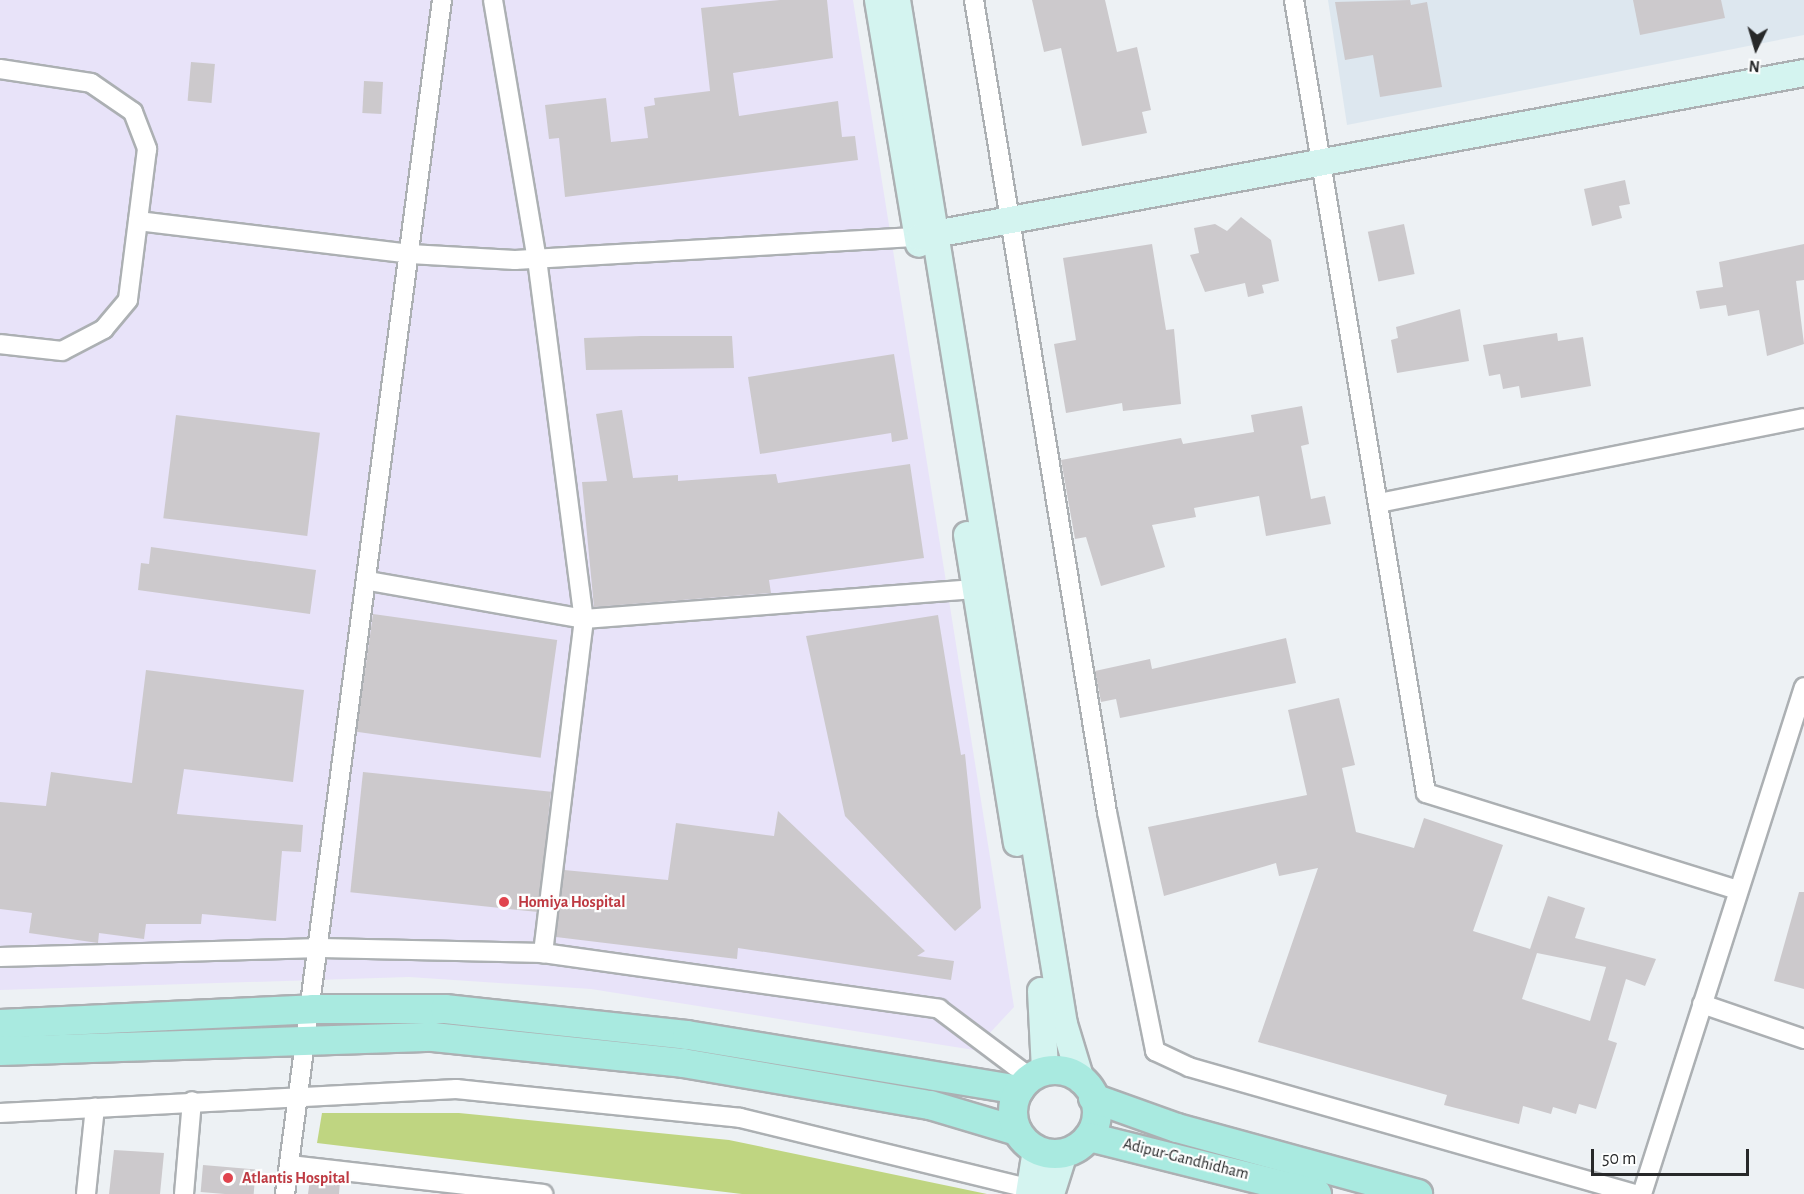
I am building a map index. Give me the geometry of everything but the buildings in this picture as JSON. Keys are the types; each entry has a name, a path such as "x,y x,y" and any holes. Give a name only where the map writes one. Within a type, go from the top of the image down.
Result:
{"main road":[{"path":"0,1024 313,1009 446,1009 687,1035 1032,1080 1063,1071 1087,1089 1177,1128 1418,1194"},
{"path":"0,1051 309,1038 433,1038 683,1063 930,1105 1064,1154 1089,1137 1096,1121 1087,1089"},
{"path":"1027,1140 1013,1104 1032,1080"},
{"name":"Adipur-Gandhidham","path":"1089,1137 1317,1194"}],"street":[{"path":"285,1194 313,1009 442,0"},
{"path":"493,0 537,259 584,619 543,954"},
{"path":"878,0 927,236 1064,1024 1087,1089"},
{"path":"0,957 321,948 543,954 939,1010 1032,1080 1046,1026 975,589 897,0"},
{"path":"974,0 1107,812 1155,1051 1189,1067 1636,1194"},
{"path":"1294,0 1426,793 1738,891"},
{"path":"0,69 91,83 133,112 147,149 128,300 104,329 62,351 0,344"},
{"path":"138,221 410,254 537,259 927,236 1804,73"},
{"path":"1379,502 1804,418"},
{"path":"369,581 584,619 975,589"},
{"path":"1642,1194 1804,687"},
{"path":"1702,1004 1804,1039"},
{"path":"0,1113 300,1095 456,1089 740,1118 1040,1193"},
{"path":"184,1194 192,1101"},
{"path":"86,1194 95,1107"},
{"path":"1027,1140 1040,1193"},
{"path":"1040,1193 1064,1154"},
{"path":"290,1165 543,1194"}],"shaded area":[{"path":"0,0 853,0 1014,1007 974,1050 591,989 409,977 0,990"},
{"path":"1328,0 1804,0 1804,35 1347,125"}],"green space":[{"path":"322,1113 459,1113 729,1140 987,1194 742,1194 317,1143"}],"place":[{"name":"Homiya Hospital","path":"504,902"},
{"name":"Atlantis Hospital","path":"228,1178"}]}
